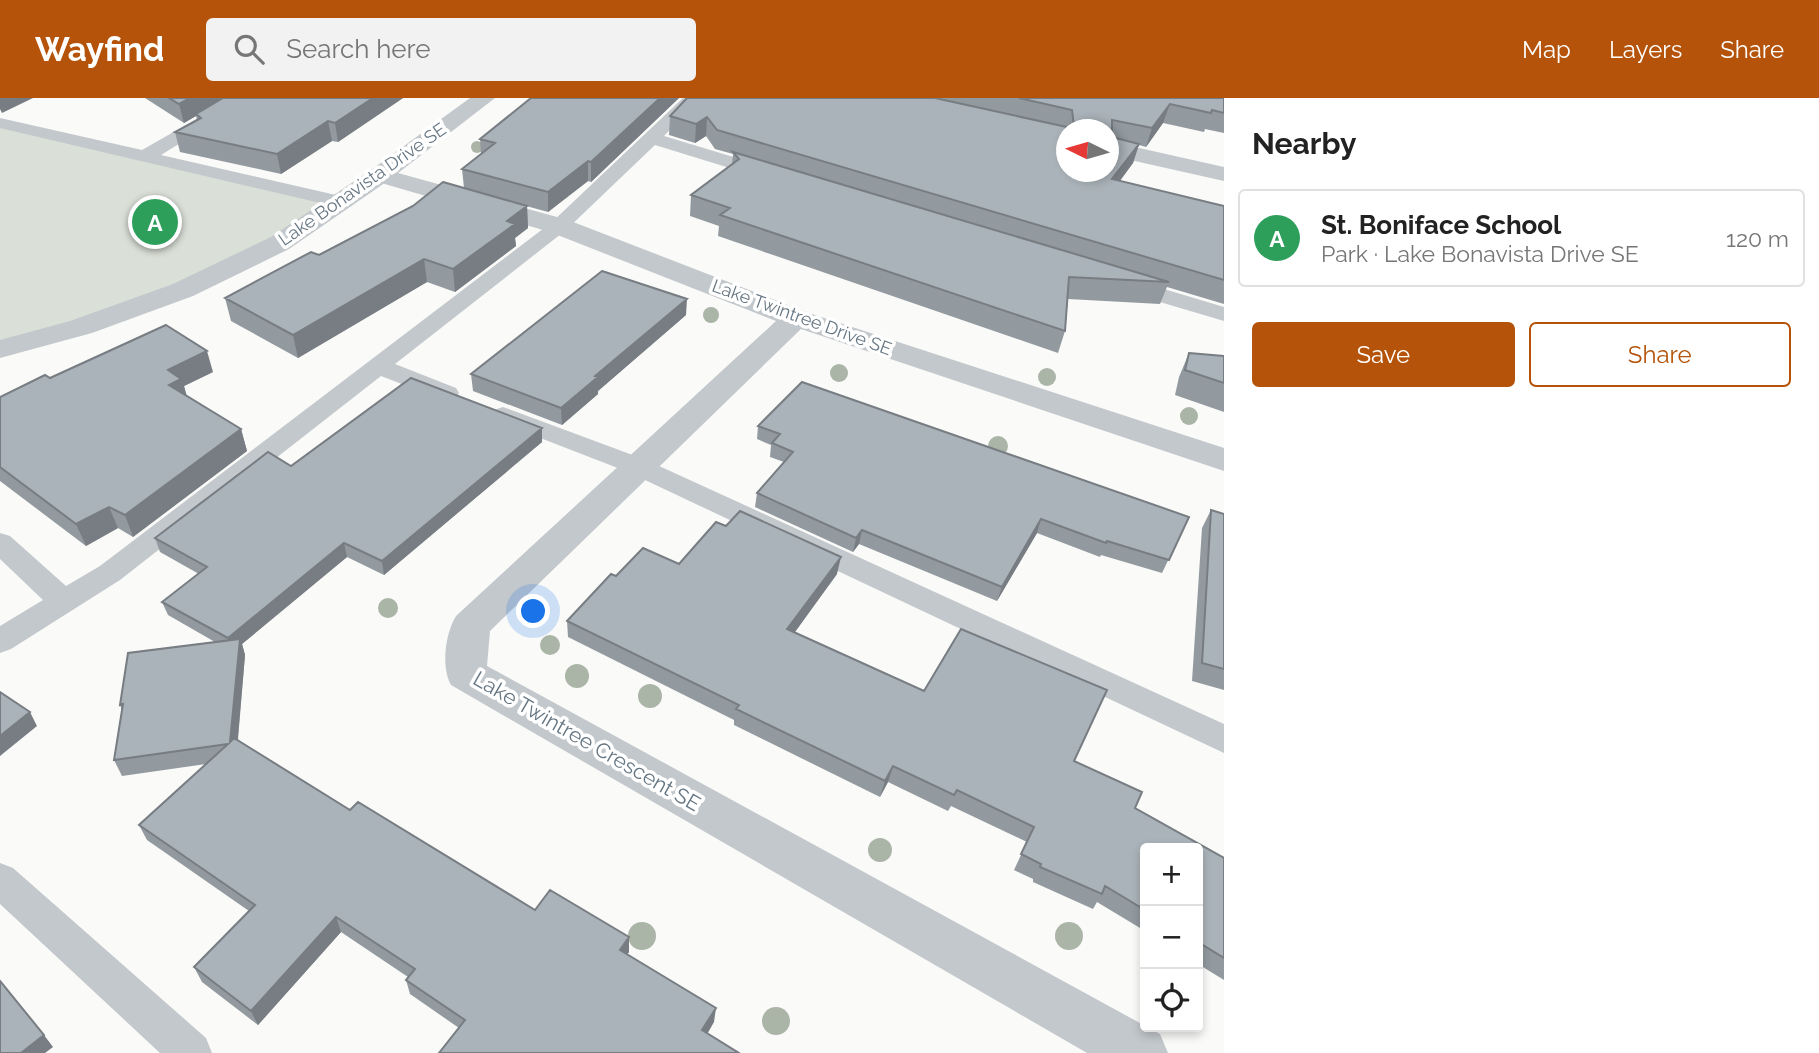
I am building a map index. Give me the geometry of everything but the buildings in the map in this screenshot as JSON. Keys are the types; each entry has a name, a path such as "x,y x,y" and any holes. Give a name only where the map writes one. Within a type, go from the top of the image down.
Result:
{"street":[{"name":"Lake Bonavista Drive SE","path":"0,349 81,327 183,290 281,243 380,175 484,98"},
{"path":"1119,150 1224,174"},
{"name":"Lake Twintree Drive SE","path":"380,175 559,226 796,317 1224,460"},
{"name":"Lake Twintree Crescent SE","path":"796,317 470,626 466,674 1140,1053"}],"lane":[{"path":"144,157 245,98"},
{"path":"0,641 110,573 559,226 693,98"},
{"path":"0,123 341,202"},
{"path":"652,138 785,179"},
{"path":"1104,277 1224,314"},
{"path":"378,366 636,466 1224,739"},
{"path":"0,543 64,602"},
{"path":"0,880 191,1053"}],"shaded area":[{"path":"0,123 342,202 183,290 0,349"}],"place":[{"name":"St. Boniface School","path":"155,222"}]}
